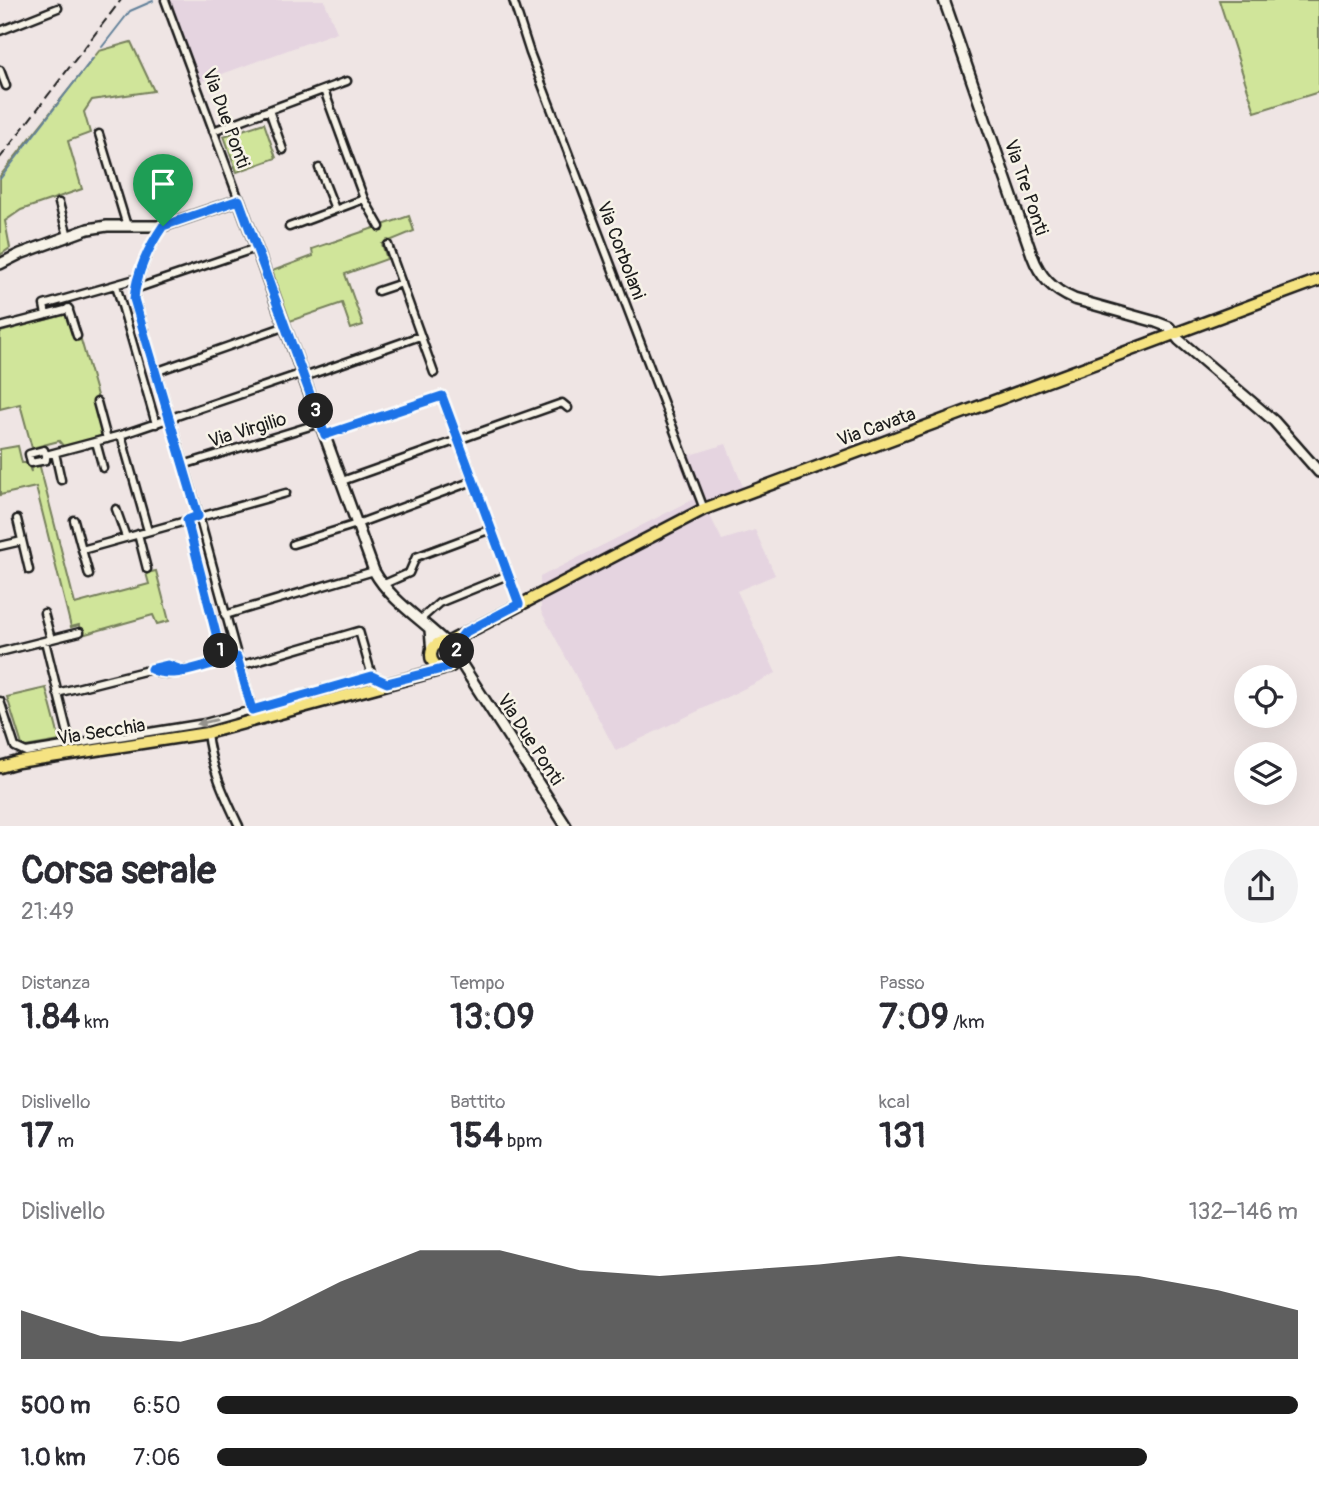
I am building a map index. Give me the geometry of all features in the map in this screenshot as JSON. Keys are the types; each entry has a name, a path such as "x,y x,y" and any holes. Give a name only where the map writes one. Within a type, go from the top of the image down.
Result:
{"main road":[{"name":"Via Cavata","path":"451,654 460,637 704,509 1173,332 1319,280"},
{"path":"432,655 451,654"},
{"path":"432,655 434,664 451,654"},
{"path":"208,733 412,675 451,654"},
{"path":"412,675 422,669 432,655"},
{"name":"Via Secchia","path":"0,767 208,733"}],"street":[{"name":"Via Due Ponti","path":"165,0 374,571 382,585 424,622 467,671 566,826"},
{"name":"Via Corbolani","path":"513,0 534,66 704,509"},
{"name":"Via Tre Ponti","path":"944,0 1027,243 1042,275 1061,293 1074,299 1169,327 1199,357 1274,421 1319,472"},
{"path":"0,31 58,8"},
{"path":"0,70 6,86"},
{"path":"213,131 347,81"},
{"path":"324,90 364,199 380,228"},
{"path":"269,110 283,150"},
{"path":"99,134 127,226"},
{"path":"319,168 335,209"},
{"path":"289,227 364,199"},
{"path":"0,264 88,229 163,226 239,200"},
{"path":"59,203 68,236"},
{"path":"163,226 153,240 135,289 134,299 252,710"},
{"path":"388,245 434,373"},
{"path":"135,289 256,248"},
{"path":"46,315 44,305 139,278"},
{"path":"378,291 402,283"},
{"path":"116,285 156,424"},
{"path":"66,299 77,336"},
{"path":"0,327 69,309"},
{"path":"1146,319 1161,337"},
{"path":"155,372 286,326"},
{"name":"Via Tre Ponti","path":"1184,329 1199,357"},
{"path":"47,455 156,424 420,335"},
{"path":"325,435 442,396 519,604"},
{"path":"97,402 107,439"},
{"path":"342,481 562,402 569,408"},
{"name":"Via Virgilio","path":"183,465 320,423"},
{"path":"121,435 148,531"},
{"path":"96,442 103,468"},
{"path":"55,453 61,480"},
{"path":"293,544 357,524 472,481"},
{"path":"82,550 286,494"},
{"path":"116,509 126,537"},
{"path":"17,519 29,570"},
{"path":"74,520 89,575"},
{"path":"187,520 223,661"},
{"path":"382,585 409,573 416,557 491,529"},
{"path":"138,534 147,569"},
{"path":"0,546 22,541"},
{"path":"225,615 374,571"},
{"path":"432,655 432,636 424,622 439,603 508,575"},
{"path":"44,613 57,693 69,738"},
{"path":"239,666 359,631 372,676"},
{"path":"0,652 80,632"},
{"path":"57,693 151,669 159,673 184,671 237,657"},
{"path":"0,701 1,711 15,747 26,751 205,723 372,676 387,683"},
{"path":"208,733 210,757 218,783 239,826"}],"shaded area":[{"path":"167,0 324,0 337,32 200,82"},
{"path":"726,444 745,492 706,508 722,540 755,530 775,575 737,591 776,673 616,751 541,611 540,577 694,499 678,459"}],"green space":[{"path":"1219,0 1319,0 1319,92 1255,112"},
{"path":"131,42 154,91 92,100 84,112 90,133 68,141 82,189 21,210 5,221 10,248 0,255 0,176 99,51"},
{"path":"264,123 276,158 237,172 224,136"},
{"path":"409,216 414,231 382,244 387,259 345,274 363,325 351,329 342,303 290,321 272,271 313,256 312,249"},
{"path":"68,314 76,341 81,340 98,399 94,401 104,437 64,447 59,441 32,448 20,404 0,409 0,332"},
{"path":"18,446 22,463 28,463 31,472 30,464 39,463 75,604 149,584 146,573 156,571 169,621 157,624 153,615 82,635 79,625 71,627 36,487 0,495 0,449"},
{"path":"46,688 60,741 25,747 22,745 7,697"}],"waterway":[{"path":"102,47 130,11 153,1"},
{"path":"0,179 93,58"}],"railway":[{"path":"0,158 121,0"}],"route":[{"path":"163,226 153,240 135,289 134,299 198,516 187,520 223,661 184,671 169,674 151,669 168,665 184,671 223,661 237,657 252,710 372,676 387,683 450,666 457,657 457,642 464,633 519,604 442,396 325,435 239,200 163,226"}]}
